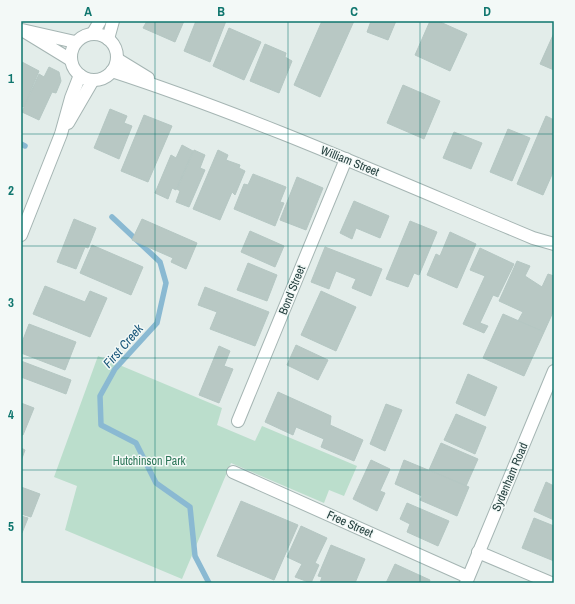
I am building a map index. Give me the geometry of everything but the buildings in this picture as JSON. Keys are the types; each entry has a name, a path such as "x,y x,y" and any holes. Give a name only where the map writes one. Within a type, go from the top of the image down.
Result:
{"street":[{"path":"93,33 100,21"},
{"path":"108,39 113,21"},
{"path":"22,30 75,42"},
{"path":"22,30 71,60"},
{"path":"93,33 108,39 116,48 117,59 112,71 104,77 93,80 80,75 75,71 71,60 71,50 75,42 86,34 93,33"},
{"name":"William Street","path":"117,59 166,88"},
{"name":"William Street","path":"112,71 166,88 346,159 533,238 554,244"},
{"path":"21,235 61,134 71,98 80,75"},
{"path":"61,134 84,98 93,80"},
{"name":"Bond Street","path":"238,421 346,159"},
{"name":"William Street","path":"533,238 554,251"},
{"name":"Sydenham Road","path":"467,580 554,371"},
{"name":"Free Street","path":"233,472 467,580"},
{"path":"478,552 551,583"}],"green space":[{"name":"Hutchinson Park","path":"98,356 222,408 217,425 255,441 262,426 357,466 344,496 329,490 324,503 231,463 182,579 65,530 77,486 54,477"}],"waterway":[{"name":"First Creek","path":"21,144 25,146"},
{"name":"First Creek","path":"112,217 160,262 166,283 157,323 115,369 100,396 101,425 136,443 156,483 190,507 195,556 209,583"}]}
